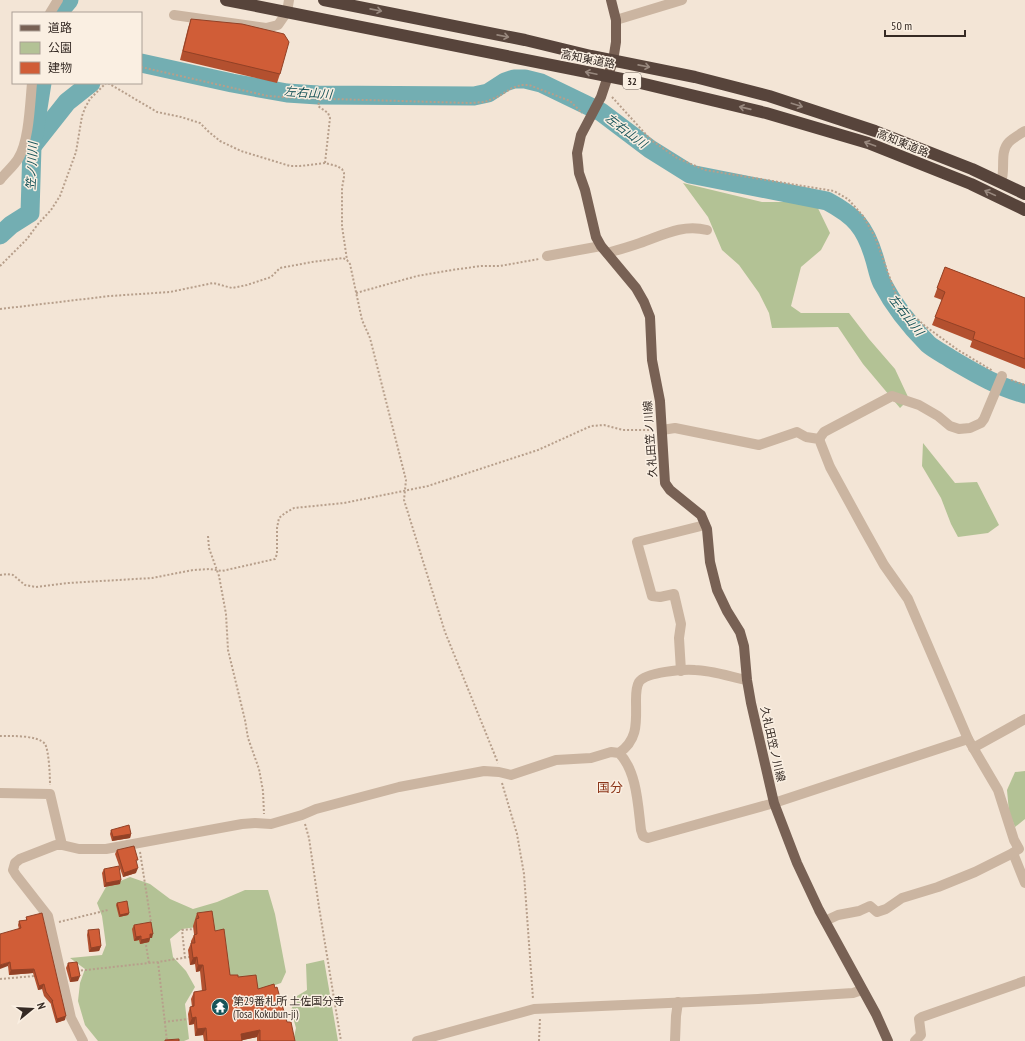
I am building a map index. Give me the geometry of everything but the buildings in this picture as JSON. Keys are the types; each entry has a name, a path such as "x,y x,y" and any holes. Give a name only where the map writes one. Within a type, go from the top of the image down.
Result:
{"highway":[{"name":"高知東道路","path":"226,0 288,6 608,77 632,81 766,113 868,143 971,184 1025,210"},
{"name":"高知東道路","path":"324,0 525,40 613,61 696,77 769,96 875,131 972,169 1025,194"}],"main road":[{"name":"久礼田笠ノ川線","path":"611,0 616,20 616,42 613,61 603,93 581,135 577,153 579,173 590,208 593,225 604,250 636,288 650,317 652,360 660,401 665,483 670,490 701,515 707,529 710,562 717,590 727,611 740,632 744,646 750,703 774,803 797,863 825,921 876,1014 888,1041"}],"street":[{"path":"51,12 58,0"},
{"path":"616,20 682,0"},
{"path":"174,15 266,28 278,25 288,6"},
{"path":"0,180 18,159 23,148 32,84"},
{"path":"1002,182 1004,149 1008,142 1025,131"},
{"path":"547,256 604,250 639,244 670,231 697,228 707,230"},
{"path":"818,440 824,432 892,396 919,405 938,416 950,426 959,429 970,428 984,419 999,382"},
{"path":"662,430 675,428 759,445 797,432 806,437 818,440"},
{"path":"818,440 830,466 884,565 908,599 968,739 998,790 1014,840 1019,850 1025,883"},
{"path":"681,671 681,624 674,594 660,597 652,596 637,542 705,525"},
{"path":"83,1041 71,1018 48,916 13,870 15,863 26,856 62,845 79,848 106,849 242,824 271,824 302,815 316,809 399,787 484,771 499,772 511,775 556,760 591,758 611,752 619,752 629,743 636,729 636,690 640,681 647,677 662,673 696,670 747,680"},
{"path":"973,748 1025,719"},
{"path":"619,752 625,758 630,769 636,789 641,830 643,836 648,838 774,803 968,739"},
{"path":"0,793 50,794 62,845"},
{"path":"825,921 838,914 859,911 870,906 877,912 886,909 902,898 938,887 975,872 1019,850"},
{"path":"915,1041 921,1035 919,1019 922,1016 1025,981"},
{"path":"417,1041 537,1008 853,993 862,990"},
{"path":"675,1041 678,1002"}],"path":[{"path":"142,67 268,96 320,99 470,103 485,102 512,88 521,85 529,85 570,101 590,119"},
{"path":"0,266 27,239 38,224 52,210 60,196 76,152 82,116 85,108 90,99 106,84"},
{"path":"109,84 157,112 200,123 208,132 220,141 241,151 290,166 325,163 337,166 342,169 344,173 342,226 347,260 350,264 362,320 370,338 406,480 404,500 445,632 498,760 499,772 517,834 524,874 539,1041"},
{"path":"603,93 651,140 677,158 705,170 834,191 848,199 863,216 874,238 895,292 905,308 925,326 999,382 1025,385"},
{"path":"320,99 318,106 328,113 330,118 325,163"},
{"path":"356,294 418,276 452,270 518,264 547,256"},
{"path":"0,309 110,296 170,292 213,283 232,288 271,277 280,268 343,258 347,260"},
{"path":"0,575 13,575 25,585 36,587 68,583 152,578 193,570 210,569 222,571 275,558 277,554 277,528 280,518 294,508 344,503 428,486 523,456 559,442 591,426 604,426 623,430 662,430"},
{"path":"208,536 209,548 218,570 226,614 228,650 248,738 259,770 263,792 264,823"},
{"path":"0,736 35,738 42,740 46,746 50,794"},
{"path":"302,815 309,838 341,1041"},
{"path":"138,843 151,922"},
{"path":"50,924 108,910"},
{"path":"185,958 182,930 194,929"},
{"path":"146,944 149,963"},
{"path":"60,973 189,957"},
{"path":"158,962 166,1041"},
{"path":"0,979 39,976"},
{"path":"164,1022 188,1019"}],"green space":[{"path":"683,183 762,202 815,202 830,233 821,250 801,267 791,306 801,313 849,313 895,369 909,399 900,408 863,364 838,327 772,328 769,313 759,293 739,265 722,250 708,217"},
{"path":"923,443 955,483 977,482 999,525 988,533 958,537 951,524 941,498 922,466"},
{"path":"1025,771 1025,819 1015,827 1009,812 1007,790 1015,772"},
{"path":"130,877 150,884 170,899 193,909 217,902 245,890 268,890 275,914 286,972 281,983 272,986 261,994 225,979 228,960 222,942 205,926 182,929 170,939 173,957 186,971 195,987 185,1004 189,1039 184,1041 98,1041 85,1025 78,1001 80,983 85,969 70,958 102,955 106,945 102,916 97,903 106,887"},
{"path":"324,960 338,1041 293,1041 296,1028 291,1010 297,996 307,990 306,964"}],"waterway":[{"name":"笠ノ川川","path":"59,12 69,0"},
{"name":"左右山川","path":"142,63 232,83 287,93 318,95 474,96 488,93 505,82 514,79 525,79 541,83 601,112 650,149 690,174 827,201 837,206 852,217 863,230 871,247 881,280 892,300 928,344 987,379 1005,388 1025,394"},
{"name":"笠ノ川川","path":"0,235 11,225 30,213 32,146 42,84"},
{"name":"左右山川","path":"33,145 67,102 90,84"}],"place":[{"name":"第29番札所 土佐国分寺 (Tosa Kokubun-ji)","path":"220,1007"}],"district":[{"name":"国分","path":"610,787"}]}
